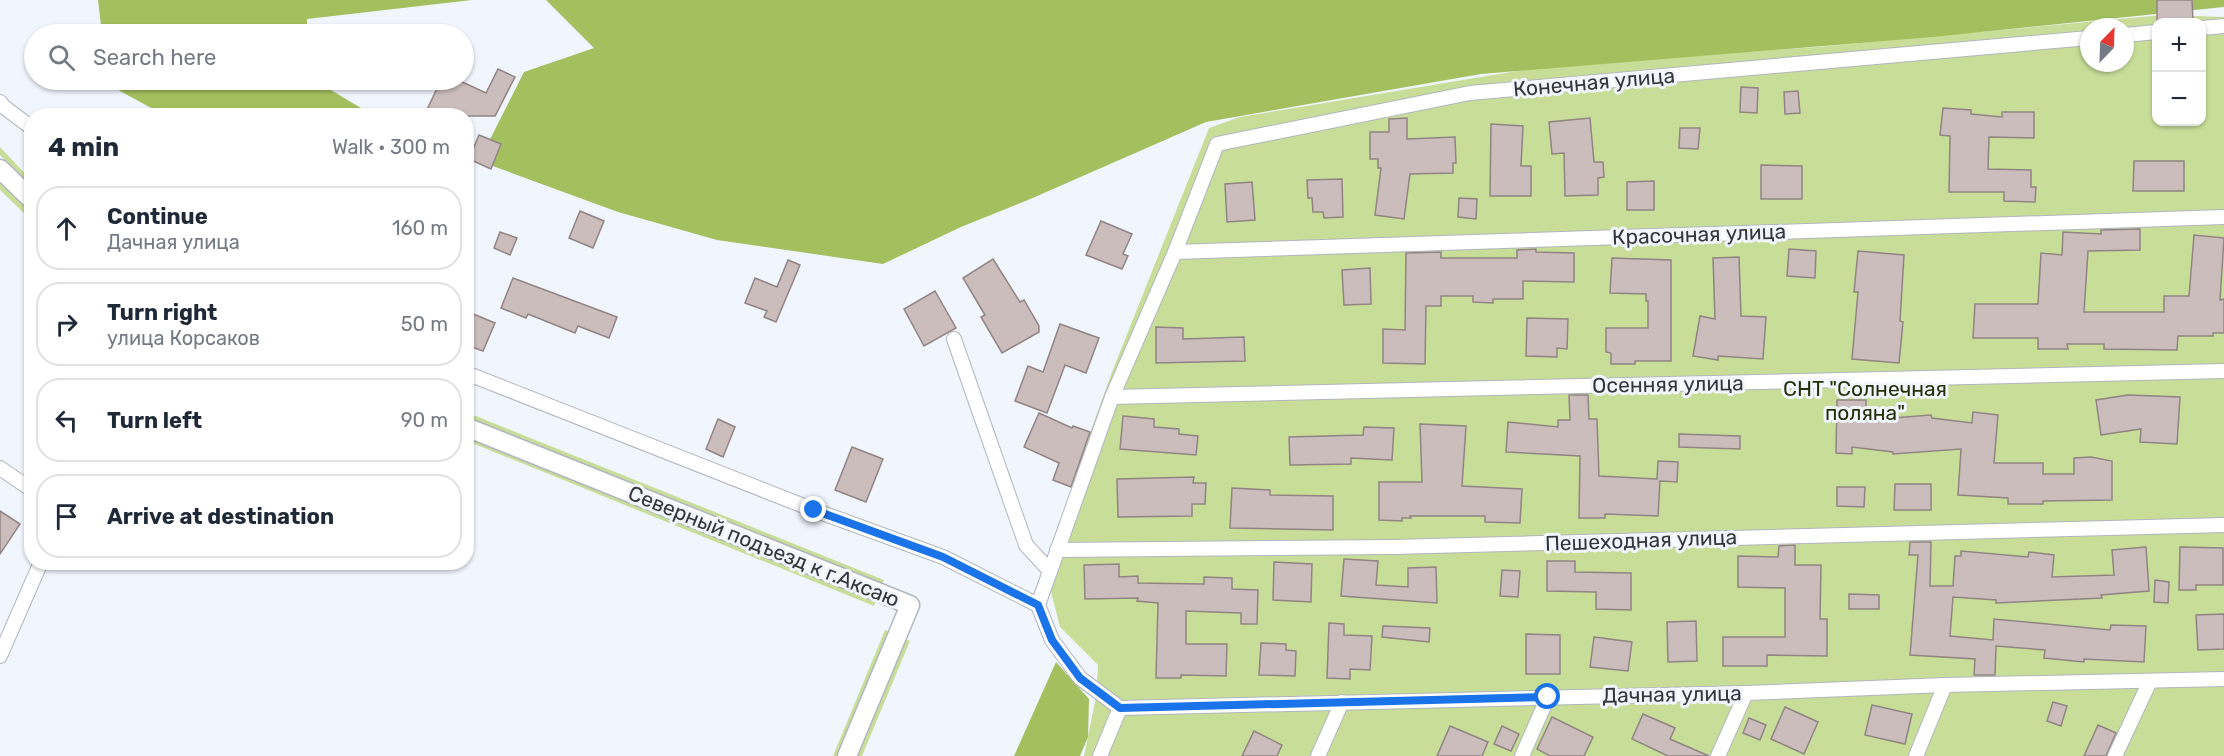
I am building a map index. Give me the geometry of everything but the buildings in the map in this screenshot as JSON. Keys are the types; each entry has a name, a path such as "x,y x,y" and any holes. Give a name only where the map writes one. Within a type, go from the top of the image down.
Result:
{"street":[{"path":"2206,28 2224,26"},
{"path":"2134,34 2152,32"},
{"name":"Конечная улица","path":"1175,252 1217,144 1470,93 2080,39"},
{"path":"0,102 24,122"},
{"path":"0,169 24,192"},
{"name":"Красочная улица","path":"1175,252 2224,217"},
{"path":"1100,756 1120,708 1080,678 1052,640 1038,605 1112,397 1175,252"},
{"path":"954,339 1026,545 1050,571"},
{"name":"Осенняя улица","path":"1112,397 2224,371"},
{"path":"474,376 814,510 943,557 1038,605"},
{"name":"Северный подъезд к г.Аксаю","path":"474,430 910,605 848,756"},
{"path":"0,468 24,484"},
{"name":"Пешеходная улица","path":"1057,550 1394,547 2224,525"},
{"path":"0,656 38,570"},
{"name":"Дачная улица","path":"1120,708 1746,693 1946,685 2224,680"},
{"path":"2115,756 2150,681"},
{"path":"1916,756 1946,685"},
{"path":"1718,756 1746,693"},
{"path":"1522,756 1548,697"},
{"path":"1318,756 1342,702"}],"green space":[{"path":"98,0 472,0 307,19 307,24 101,24"},
{"path":"546,0 2224,0 2224,7 2117,18 2080,18 2080,22 1933,37 1481,74 1206,122 961,227 883,264 717,240 618,212 479,161 524,72 594,48"},
{"name":"СНТ \"Солнечная поляна\"","path":"2163,15 2224,17 2224,756 1084,756 1096,697 1098,665 1060,627 1044,564 1112,372 1209,128 1240,117 1547,66 1817,47 2080,23 2080,72 2134,72 2134,18 2131,18"},
{"path":"118,90 331,90 361,108 151,108"},
{"path":"0,147 24,173 24,180 0,155"},
{"path":"0,182 24,205 24,213 0,190"},
{"path":"474,415 884,580 882,585 474,421"},
{"path":"474,438 876,600 874,606 474,444"},
{"path":"885,630 890,632 839,756 833,756"},
{"path":"905,639 910,641 862,756 856,756"},
{"path":"1056,662 1089,699 1088,737 1080,756 1014,756"}],"route":[{"path":"814,510 943,557 1038,605 1052,640 1080,678 1120,708 1548,697"}]}
